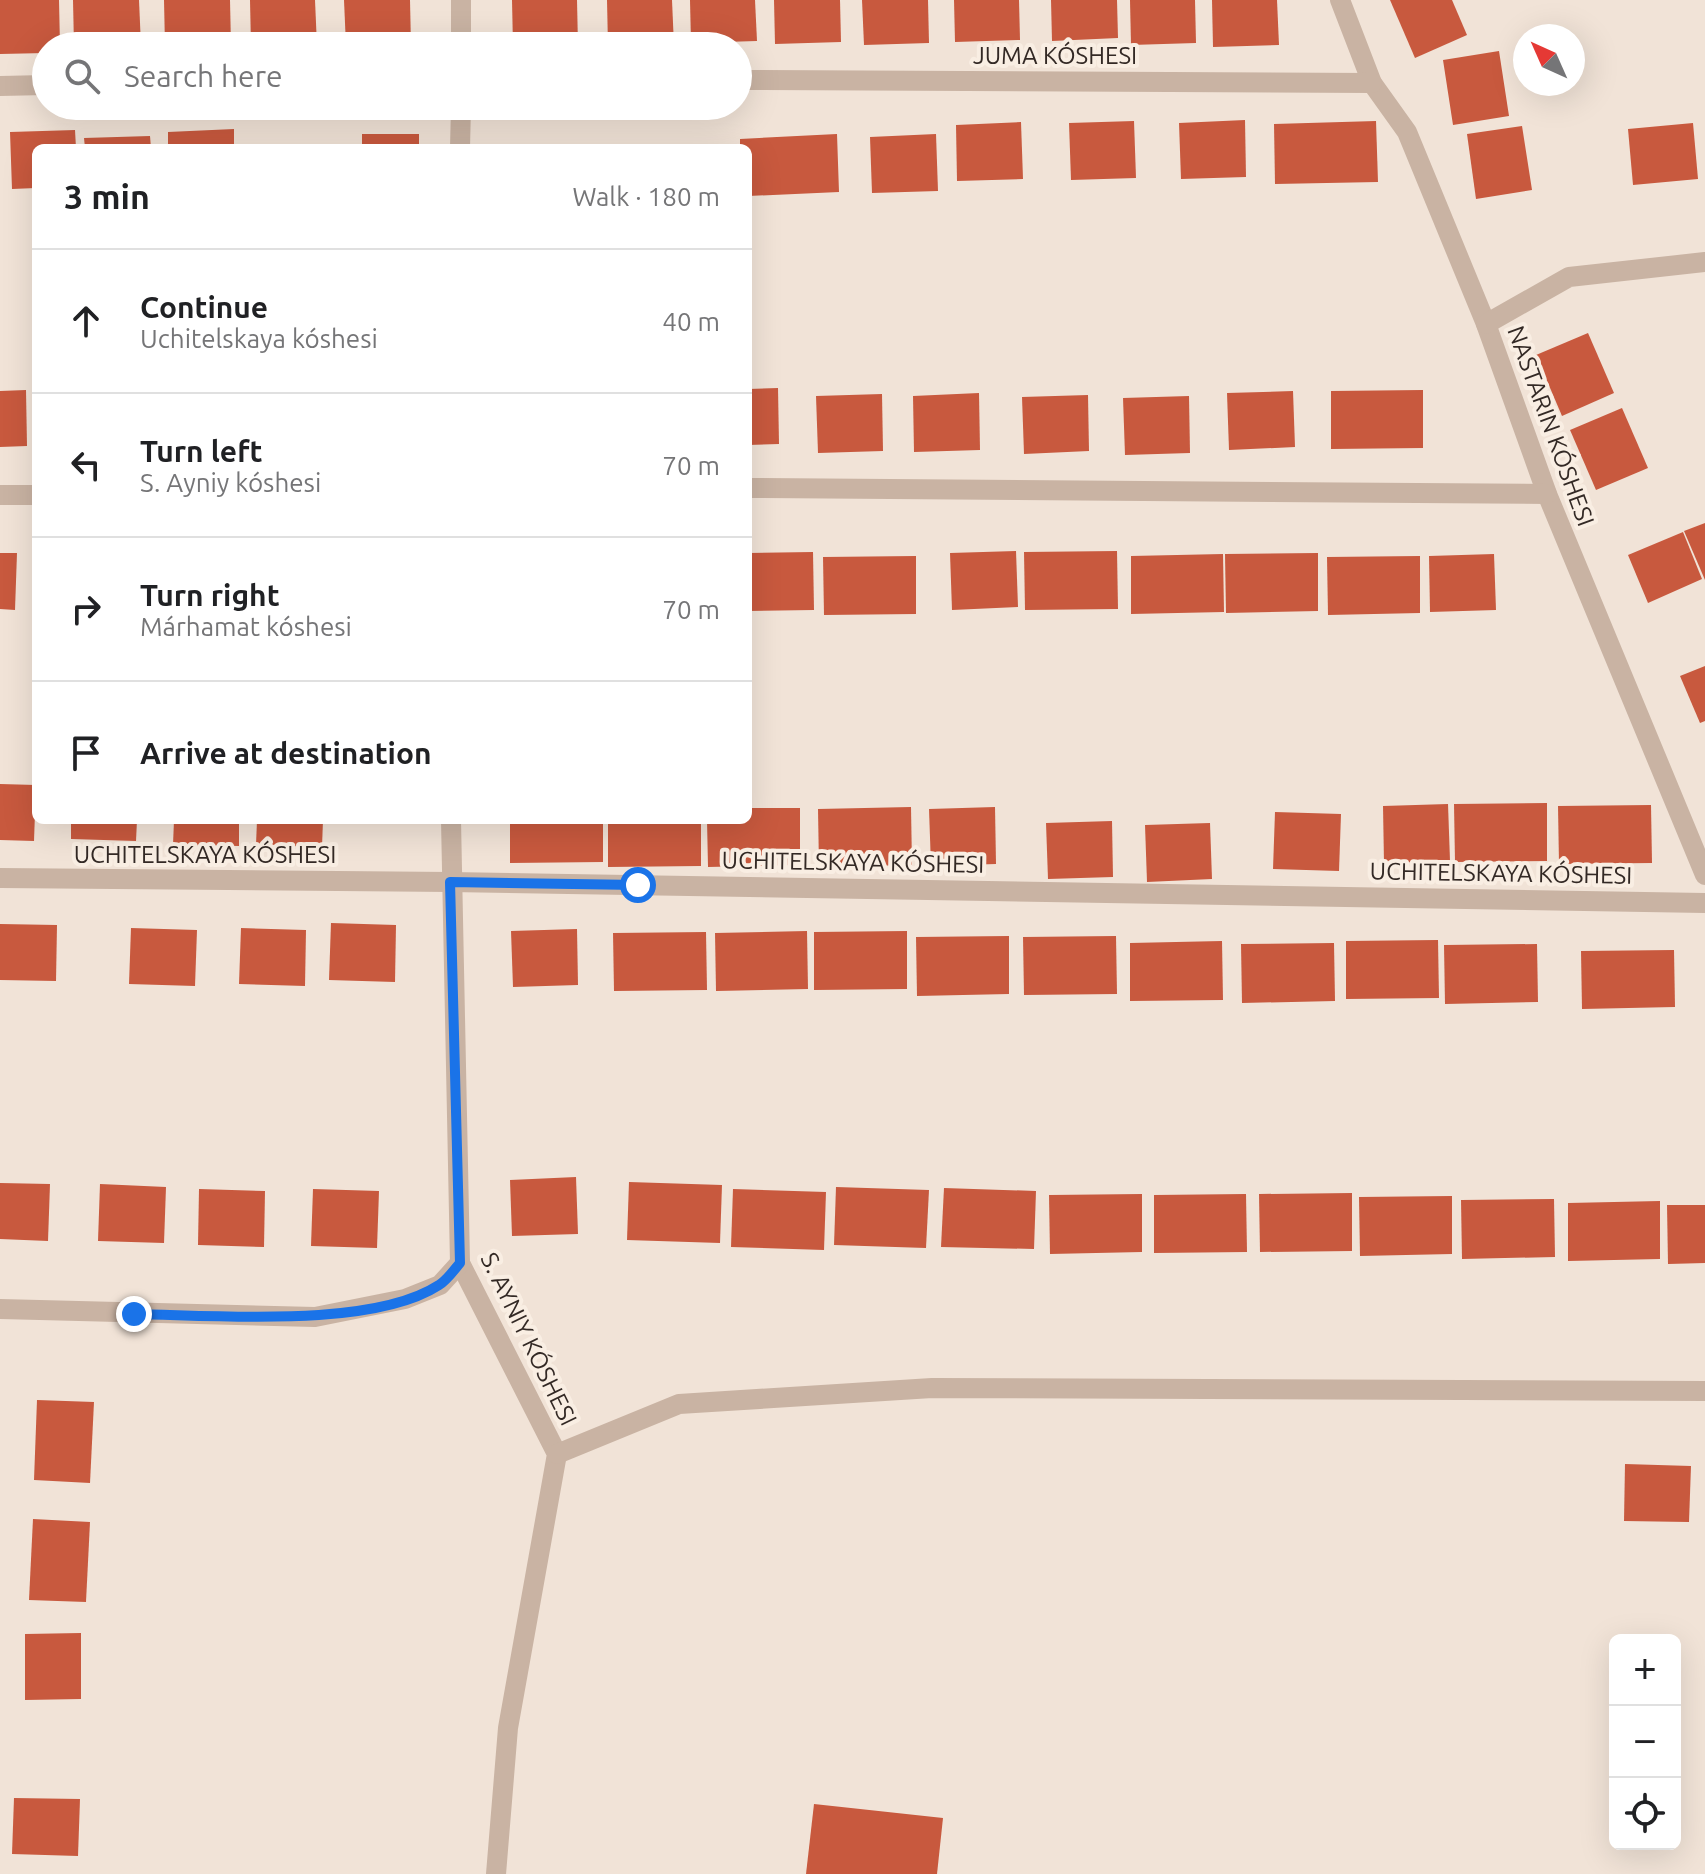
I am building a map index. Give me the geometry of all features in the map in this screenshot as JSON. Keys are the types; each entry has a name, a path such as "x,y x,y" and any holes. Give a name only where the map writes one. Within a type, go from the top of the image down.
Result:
{"street":[{"path":"461,0 461,32"},
{"name":"NASTARIN KÓSHESI","path":"1340,0 1372,83 1407,132 1486,324 1547,494 1705,875"},
{"name":"JUMA KÓSHESI","path":"752,80 1372,83"},
{"path":"0,86 32,85"},
{"path":"460,144 461,120"},
{"path":"1486,324 1569,277 1705,262"},
{"path":"752,488 1547,494"},
{"path":"0,495 32,495"},
{"name":"S. AYNIY KÓSHESI","path":"451,824 460,1263 557,1454 508,1728 496,1874"},
{"name":"UCHITELSKAYA KÓSHESI","path":"0,878 450,882 1705,903"},
{"path":"0,1309 315,1317 405,1299 440,1285 460,1263"},
{"path":"557,1454 679,1404 932,1388 1705,1391"}],"building":[{"path":"0,0 59,0 60,32 32,32 32,53 0,54"},
{"path":"73,0 139,0 140,32 74,32"},
{"path":"164,0 230,0 231,32 165,32"},
{"path":"250,0 315,0 316,32 251,32"},
{"path":"344,0 410,0 411,32 345,32"},
{"path":"512,0 577,0 578,32 513,32"},
{"path":"607,0 672,0 673,32 608,32"},
{"path":"690,0 755,0 757,41 752,41 752,32 691,32"},
{"path":"774,0 840,0 841,42 775,44"},
{"path":"862,0 928,0 929,43 864,45"},
{"path":"954,0 1019,0 1020,40 955,42"},
{"path":"1051,0 1117,0 1118,38 1052,41"},
{"path":"1130,0 1195,0 1196,43 1131,45"},
{"path":"1212,0 1277,0 1279,45 1213,47"},
{"path":"1390,0 1452,0 1467,35 1415,58"},
{"path":"1499,51 1509,116 1453,125 1443,60"},
{"path":"1245,120 1246,177 1181,179 1179,123"},
{"path":"1134,121 1136,178 1071,180 1069,123"},
{"path":"1376,121 1378,182 1275,184 1274,124"},
{"path":"1021,122 1023,179 957,181 956,125"},
{"path":"1693,123 1698,179 1633,185 1628,129"},
{"path":"1522,126 1532,190 1476,199 1467,134"},
{"path":"234,129 234,144 168,144 168,132"},
{"path":"75,130 76,144 32,144 32,188 12,189 10,132"},
{"path":"362,134 419,134 419,144 362,144"},
{"path":"837,134 839,192 752,196 752,144 740,144 740,139"},
{"path":"936,134 938,191 872,193 870,137"},
{"path":"150,136 151,144 85,144 84,138"},
{"path":"1588,333 1614,393 1562,416 1536,355"},
{"path":"778,388 779,444 752,445 752,389"},
{"path":"26,390 27,446 0,447 0,391"},
{"path":"1423,390 1423,448 1331,449 1331,391"},
{"path":"1293,391 1295,447 1229,450 1227,393"},
{"path":"979,393 980,450 914,452 913,396"},
{"path":"882,394 883,451 818,453 816,396"},
{"path":"1088,395 1089,451 1024,454 1022,397"},
{"path":"1189,396 1190,453 1125,455 1123,398"},
{"path":"1622,408 1648,468 1596,490 1570,430"},
{"path":"1705,523 1705,580 1684,531"},
{"path":"1683,532 1702,579 1648,603 1628,555"},
{"path":"1016,551 1018,607 952,610 950,553"},
{"path":"1117,551 1118,609 1025,610 1024,552"},
{"path":"813,552 814,610 752,611 752,553"},
{"path":"0,553 17,553 15,610 0,609"},
{"path":"1318,553 1318,611 1226,613 1225,554"},
{"path":"1223,554 1224,612 1131,614 1131,556"},
{"path":"1494,554 1496,610 1430,612 1429,556"},
{"path":"916,556 916,614 824,615 823,557"},
{"path":"1420,556 1420,613 1328,615 1327,557"},
{"path":"1705,666 1705,721 1700,723 1680,676"},
{"path":"0,784 32,785 34,841 0,840"},
{"path":"1547,803 1547,861 1455,862 1454,804"},
{"path":"1448,804 1450,861 1384,863 1383,806"},
{"path":"1651,805 1652,863 1559,864 1558,806"},
{"path":"911,807 912,865 819,867 818,809"},
{"path":"995,807 996,864 931,866 929,809"},
{"path":"752,808 800,808 800,865 708,867 707,824 752,824"},
{"path":"1275,812 1341,814 1339,871 1273,869"},
{"path":"1112,821 1113,877 1048,879 1046,823"},
{"path":"1210,823 1212,879 1147,882 1145,825"},
{"path":"71,824 137,824 136,841 71,839"},
{"path":"174,824 239,824 239,846 173,845"},
{"path":"257,824 323,824 322,847 256,845"},
{"path":"510,824 603,824 603,862 510,863"},
{"path":"608,824 701,824 701,866 608,867"},
{"path":"331,923 396,925 395,982 329,980"},
{"path":"0,924 57,925 56,981 0,980"},
{"path":"131,928 197,930 195,986 129,984"},
{"path":"241,928 306,930 305,986 239,984"},
{"path":"577,929 578,985 513,987 511,931"},
{"path":"807,931 808,989 716,991 715,933"},
{"path":"907,931 907,989 814,990 814,932"},
{"path":"706,932 707,990 614,991 613,933"},
{"path":"1009,936 1009,994 917,996 916,937"},
{"path":"1116,936 1117,994 1024,995 1023,937"},
{"path":"1438,940 1439,998 1346,999 1346,941"},
{"path":"1222,941 1223,1000 1130,1001 1130,943"},
{"path":"1334,943 1335,1001 1242,1003 1241,944"},
{"path":"1537,944 1538,1002 1445,1004 1444,945"},
{"path":"1674,950 1675,1007 1582,1009 1581,951"},
{"path":"576,1177 578,1234 512,1236 510,1180"},
{"path":"629,1182 722,1185 720,1243 627,1240"},
{"path":"0,1183 50,1184 48,1241 0,1239"},
{"path":"100,1184 166,1187 164,1243 98,1241"},
{"path":"836,1187 929,1190 926,1248 834,1245"},
{"path":"944,1188 1036,1191 1034,1249 941,1247"},
{"path":"199,1189 265,1191 264,1247 198,1245"},
{"path":"313,1189 379,1191 377,1248 311,1246"},
{"path":"733,1189 826,1192 824,1250 731,1247"},
{"path":"1352,1193 1352,1251 1260,1252 1259,1194"},
{"path":"1142,1194 1142,1252 1050,1254 1049,1195"},
{"path":"1246,1194 1247,1252 1154,1253 1154,1195"},
{"path":"1452,1196 1452,1254 1360,1256 1359,1197"},
{"path":"1554,1199 1555,1257 1462,1259 1461,1200"},
{"path":"1660,1201 1660,1259 1568,1261 1568,1203"},
{"path":"1667,1205 1705,1205 1705,1263 1668,1264"},
{"path":"37,1400 94,1402 90,1483 34,1480"},
{"path":"1625,1464 1691,1466 1689,1522 1624,1521"},
{"path":"33,1519 90,1522 86,1602 29,1600"},
{"path":"81,1633 81,1699 25,1700 25,1634"},
{"path":"14,1798 80,1799 78,1856 12,1854"},
{"path":"814,1804 943,1818 937,1874 806,1874"}],"route":[{"path":"134,1314 315,1317 405,1299 440,1285 460,1263 450,882 638,885"}]}
